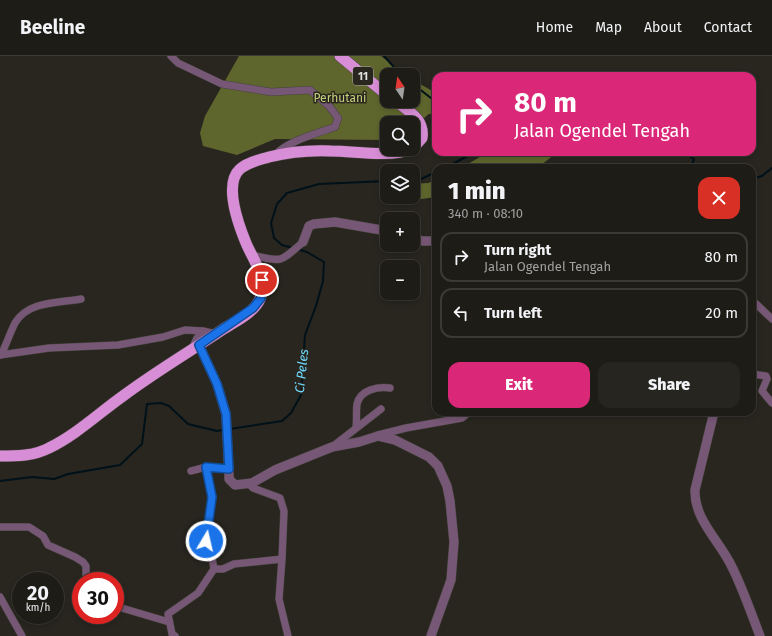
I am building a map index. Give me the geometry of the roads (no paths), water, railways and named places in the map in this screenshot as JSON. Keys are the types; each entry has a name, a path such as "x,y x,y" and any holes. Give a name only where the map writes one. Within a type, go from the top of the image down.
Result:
{"highway":[{"name":"11","path":"340,56 380,88"},
{"path":"405,108 413,116"},
{"path":"420,124 422,138 420,140"},
{"path":"0,456 31,455 48,449 68,437 131,390 253,308 261,298 262,280 260,272 244,238 232,196 233,182 239,170 255,161 274,156 310,151 380,152"}],"street":[{"path":"171,56 178,63 222,84 271,92 310,90 329,106 338,118 335,127 291,144 274,156"},
{"path":"252,255 276,261 283,259 303,242 309,226 324,222 344,222 380,230"},
{"path":"420,240 432,241"},
{"path":"0,355 16,322 29,309 42,305 81,299"},
{"path":"756,304 772,319"},
{"path":"0,355 49,348 118,345 144,341 185,330 203,331 216,334"},
{"path":"203,331 197,338 196,347 217,384 226,414 226,440 230,479 235,485 241,486 249,484 264,478 275,470 332,447 359,442 406,428 462,418 464,416"},
{"path":"756,374 764,375 767,378 762,391 772,403"},
{"path":"356,427 357,404 359,398 368,390 383,387 390,388"},
{"path":"332,447 381,409"},
{"path":"713,416 695,490 694,501 712,536 732,565 760,636"},
{"path":"378,436 395,440 429,457 438,466 447,486 454,542 451,580 431,636"},
{"path":"191,471 206,467 229,469"},
{"path":"175,636 172,634 172,626 169,622 168,614 196,594 214,569 211,552 207,547 206,541 212,497 206,467"},
{"path":"249,484 253,488 280,498 284,511 282,560 278,599 288,636"},
{"path":"0,527 29,527 43,536 48,545 83,562 86,566 86,572"},
{"path":"214,569 223,570 234,564 282,560"},
{"path":"0,597 22,636"},
{"path":"124,609 169,622"}],"waterway":[{"name":"Ci Peles","path":"384,56 395,68"},
{"name":"Ci Peles","path":"420,89 432,99"},
{"name":"Ci Peles","path":"452,164 468,156"},
{"path":"689,156 694,159 692,164"},
{"path":"756,178 762,176 772,168"},
{"name":"Ci Peles","path":"420,179 432,174"},
{"name":"Ci Peles","path":"293,248 282,245 274,238 271,223 277,204 287,193 319,184 380,181"},
{"name":"Ci Peles","path":"230,429 282,421 291,413 301,395 305,335 316,306 323,281 324,262 307,252 297,249"},
{"name":"Ci Peles","path":"0,481 32,477 54,479 68,474 120,465 142,444 147,404 161,403 169,406 188,424 217,431 223,430"}],"park label":[{"name":"Perhutani","path":"340,98"}]}
